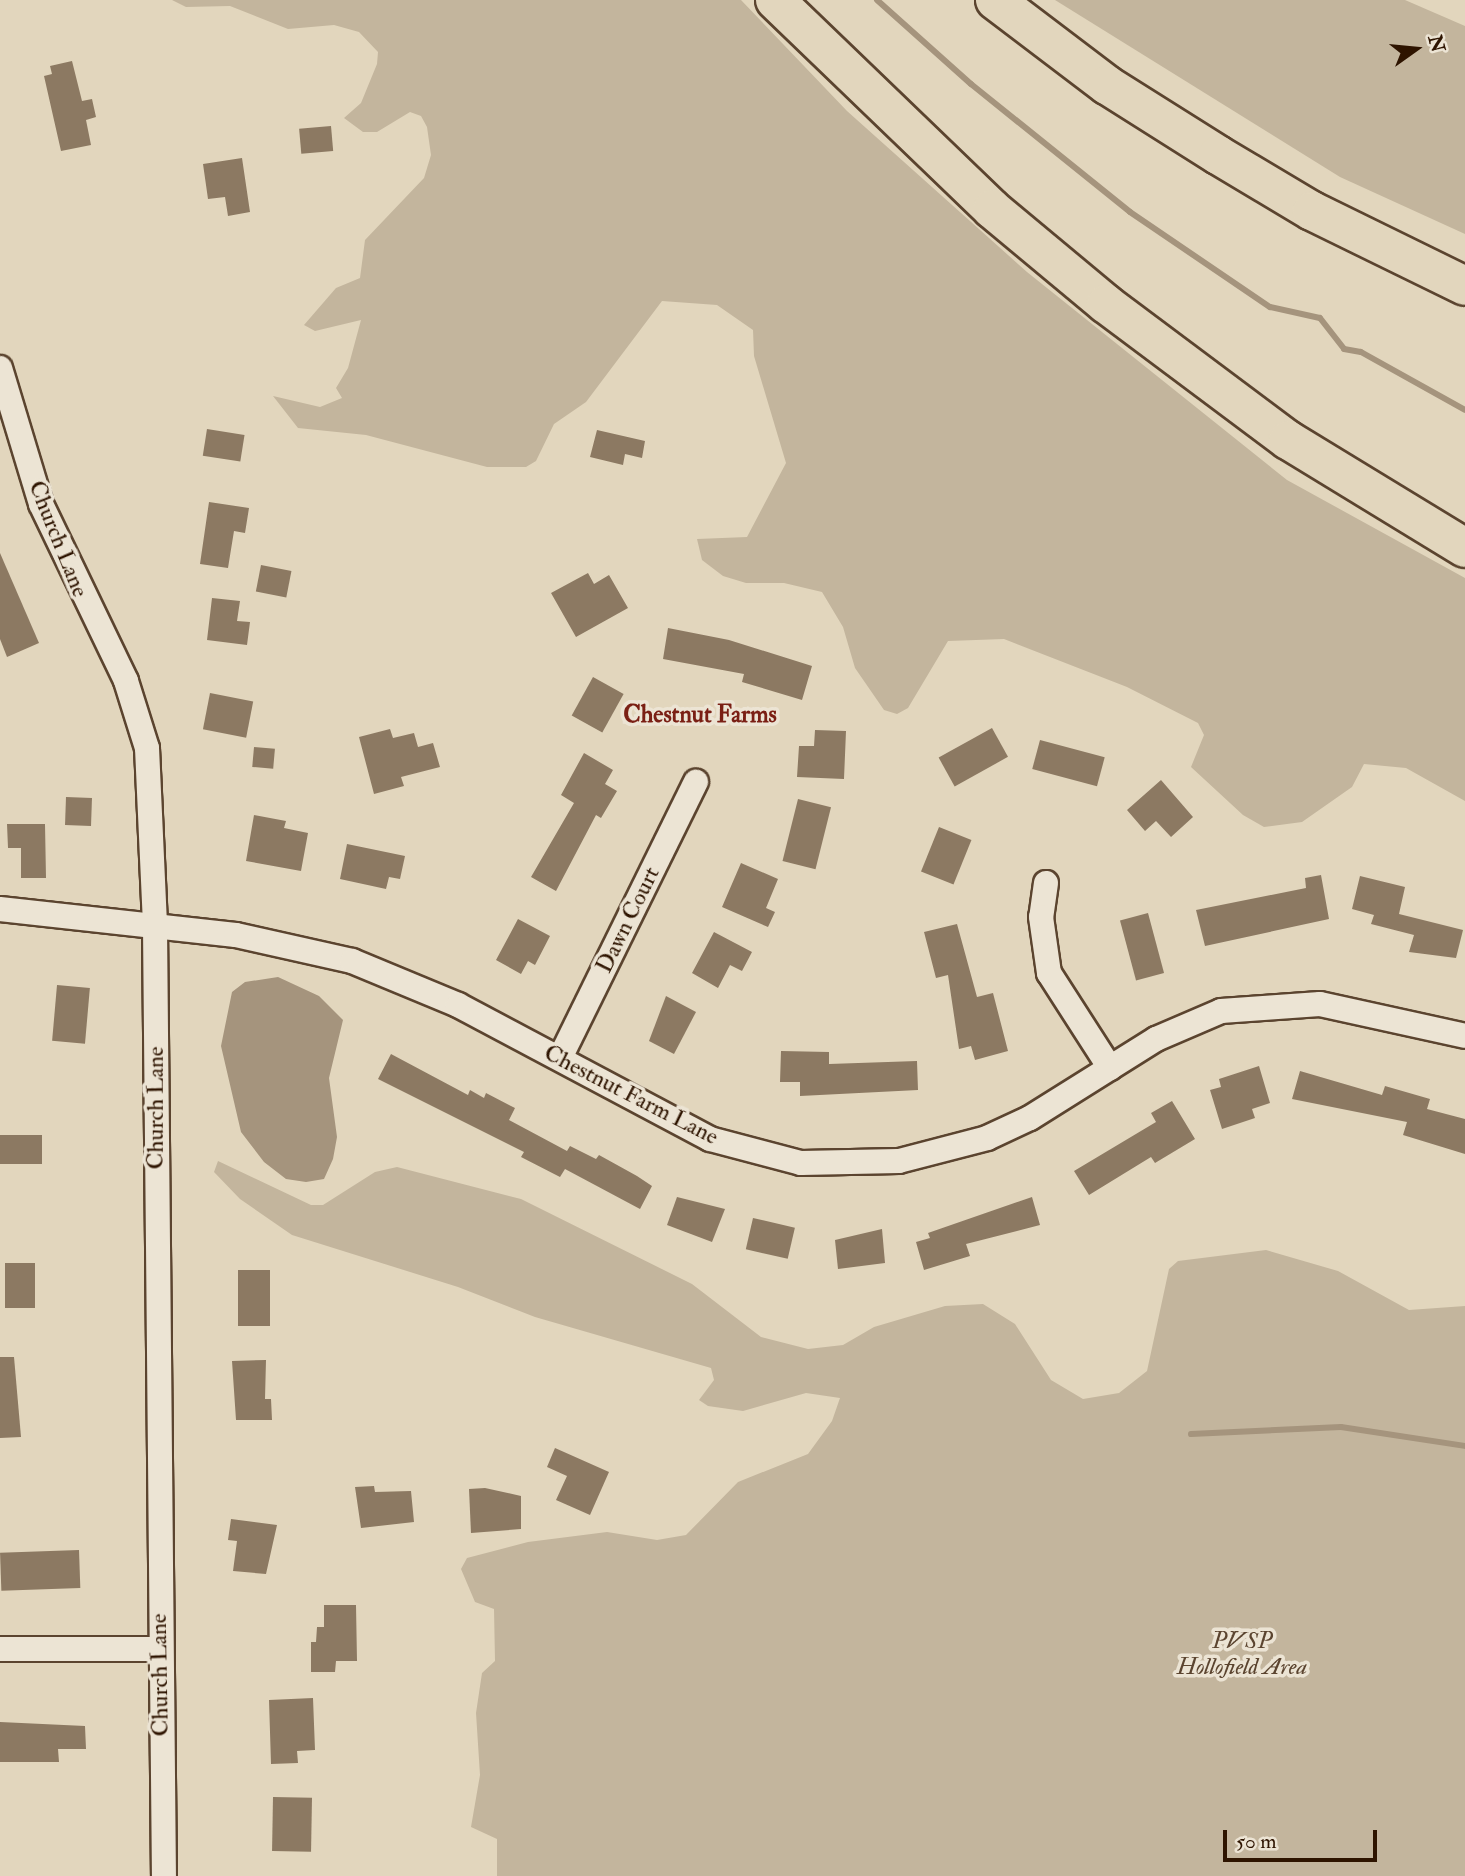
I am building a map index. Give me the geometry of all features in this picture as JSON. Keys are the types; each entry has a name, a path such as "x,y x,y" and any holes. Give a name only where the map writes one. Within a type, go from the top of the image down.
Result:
{"highway":[{"path":"775,0 992,209 1106,304 1288,440 1465,548"},
{"path":"995,0 1107,85 1218,155 1312,211 1465,286"}],"street":[{"name":"Church Lane","path":"0,368 41,504 137,709 152,798 159,1649 164,1876"},
{"name":"Dawn Court","path":"560,1058 696,782"},
{"path":"1046,883 1041,917 1049,973 1110,1068"},
{"name":"Chestnut Farm Lane","path":"0,909 285,943 352,961 458,1005 710,1139 801,1163 853,1165 945,1152 987,1138 1186,1023 1221,1011 1280,1004 1360,1009 1465,1036"},
{"path":"0,1649 159,1649"}],"green space":[{"path":"172,0 741,0 847,111 1027,272 1287,480 1465,578 1465,801 1406,768 1364,764 1352,787 1302,822 1264,827 1243,815 1191,767 1204,735 1198,723 1127,687 1004,639 948,641 908,708 897,714 884,710 855,668 843,627 822,592 784,583 746,583 723,576 702,560 697,539 747,537 786,463 754,356 753,330 717,305 662,301 586,402 554,424 536,461 526,467 487,467 366,435 298,428 273,396 320,407 342,398 336,388 348,368 361,320 315,331 304,325 336,288 360,278 365,240 424,178 431,155 427,127 421,116 410,112 377,132 363,132 344,118 361,103 377,64 378,52 359,32 334,25 288,29 230,6 186,7"},
{"path":"1055,0 1405,0 1465,26 1465,234 1340,177"},
{"name":"PVSP Hollofield Area","path":"218,1161 311,1205 323,1205 375,1172 397,1167 521,1199 692,1284 761,1337 808,1349 843,1345 874,1327 945,1306 983,1304 1015,1324 1051,1380 1083,1399 1119,1393 1147,1371 1169,1269 1178,1261 1266,1250 1338,1271 1409,1310 1465,1306 1465,1876 497,1876 497,1839 471,1827 480,1775 476,1713 482,1673 495,1661 494,1609 475,1602 461,1569 467,1558 528,1542 607,1532 657,1540 686,1535 738,1482 808,1454 832,1421 840,1398 806,1393 743,1411 708,1406 699,1400 714,1380 711,1368 535,1317 458,1287 292,1235 240,1199 214,1172"}],"shaded area":[{"path":"278,977 319,996 343,1020 329,1078 337,1137 333,1159 324,1179 306,1182 286,1179 264,1162 241,1132 221,1046 232,992 245,982"}],"building":[{"path":"72,61 82,101 92,99 96,117 86,120 91,145 61,151 44,76 52,74 50,66"},
{"path":"331,126 333,151 301,154 299,129"},
{"path":"242,158 250,212 228,216 225,197 208,199 203,164"},
{"path":"207,429 245,435 240,462 203,456"},
{"path":"597,430 645,441 642,458 625,454 623,465 590,457"},
{"path":"209,502 249,508 245,533 234,531 228,568 200,564"},
{"path":"0,553 39,643 7,657 0,639"},
{"path":"261,565 291,571 286,597 256,592"},
{"path":"588,573 594,584 609,575 628,608 576,637 551,593"},
{"path":"212,598 240,601 237,621 250,622 247,645 207,640"},
{"path":"668,628 729,640 812,666 802,700 742,682 744,674 663,659"},
{"path":"593,677 624,694 602,732 572,715"},
{"path":"210,693 253,701 246,738 203,729"},
{"path":"992,728 1008,757 955,786 939,758"},
{"path":"390,729 393,738 414,733 418,747 433,743 440,767 401,777 404,786 374,794 359,737"},
{"path":"815,730 846,731 844,779 797,777 799,746 814,746"},
{"path":"1040,740 1105,757 1097,786 1032,769"},
{"path":"254,747 275,749 273,769 252,767"},
{"path":"584,753 613,770 605,784 617,791 601,818 596,815 556,891 531,877 574,803 561,795"},
{"path":"1161,780 1193,817 1171,837 1156,821 1145,831 1127,810"},
{"path":"66,797 92,798 91,826 65,825"},
{"path":"798,799 831,807 816,869 783,861"},
{"path":"254,815 286,821 284,828 308,833 301,871 246,861"},
{"path":"7,824 45,824 46,878 21,878 21,848 8,848"},
{"path":"939,827 971,840 953,885 921,872"},
{"path":"347,844 405,856 400,879 389,877 386,889 340,879"},
{"path":"741,863 778,879 766,908 775,912 768,927 722,907"},
{"path":"1321,875 1329,919 1205,946 1196,910 1306,888 1305,878"},
{"path":"1360,876 1405,887 1399,914 1463,930 1456,958 1409,952 1414,935 1371,924 1374,915 1352,909"},
{"path":"1148,913 1164,973 1136,980 1120,921"},
{"path":"518,919 550,936 535,965 528,961 521,974 496,960"},
{"path":"957,924 977,997 993,993 1008,1051 975,1060 971,1046 959,1049 948,975 936,978 924,932"},
{"path":"714,932 752,952 742,971 730,965 718,988 692,973"},
{"path":"57,985 90,988 85,1044 52,1041"},
{"path":"666,996 696,1012 674,1054 649,1041"},
{"path":"781,1051 829,1052 829,1064 917,1061 918,1090 800,1096 800,1082 780,1082"},
{"path":"391,1054 468,1095 470,1090 484,1098 486,1093 515,1108 509,1120 567,1151 570,1146 596,1159 599,1155 637,1176 652,1186 640,1209 565,1169 560,1177 521,1157 524,1152 378,1079"},
{"path":"1259,1066 1270,1103 1252,1109 1255,1118 1222,1129 1210,1090 1221,1087 1219,1079"},
{"path":"1300,1071 1382,1095 1385,1086 1430,1099 1427,1109 1465,1119 1465,1154 1403,1135 1407,1122 1292,1099"},
{"path":"1172,1101 1195,1139 1155,1163 1151,1157 1089,1195 1074,1171 1156,1122 1151,1113"},
{"path":"0,1135 42,1135 42,1164 0,1164"},
{"path":"677,1197 725,1209 712,1242 667,1225"},
{"path":"1032,1197 1040,1225 966,1244 970,1256 924,1270 916,1242 930,1238 928,1233"},
{"path":"753,1218 795,1228 788,1259 746,1249"},
{"path":"882,1229 885,1263 838,1269 835,1240"},
{"path":"5,1263 35,1263 35,1308 5,1308"},
{"path":"238,1270 270,1270 270,1326 238,1326"},
{"path":"0,1357 14,1357 21,1437 0,1438"},
{"path":"266,1360 265,1399 271,1399 272,1420 236,1420 232,1361"},
{"path":"555,1448 609,1472 590,1515 556,1500 567,1476 547,1467"},
{"path":"374,1486 375,1492 411,1491 414,1522 361,1528 355,1487"},
{"path":"485,1488 521,1496 521,1529 471,1533 469,1489"},
{"path":"231,1519 277,1525 266,1574 233,1571 237,1541 228,1540"},
{"path":"79,1550 80,1588 1,1591 0,1553"},
{"path":"324,1605 356,1605 357,1661 336,1661 335,1672 311,1672 311,1642 316,1642 317,1627 324,1627"},
{"path":"313,1698 315,1750 297,1751 298,1763 271,1764 269,1700"},
{"path":"0,1722 85,1726 86,1749 58,1749 59,1762 0,1762"},
{"path":"273,1797 312,1798 311,1852 272,1851"}],"waterway":[{"path":"877,0 971,84 1130,212 1270,307 1320,318 1344,349 1361,352 1465,410"},
{"path":"1191,1434 1341,1427 1465,1446"}],"district":[{"name":"Chestnut Farms","path":"700,715"}]}
